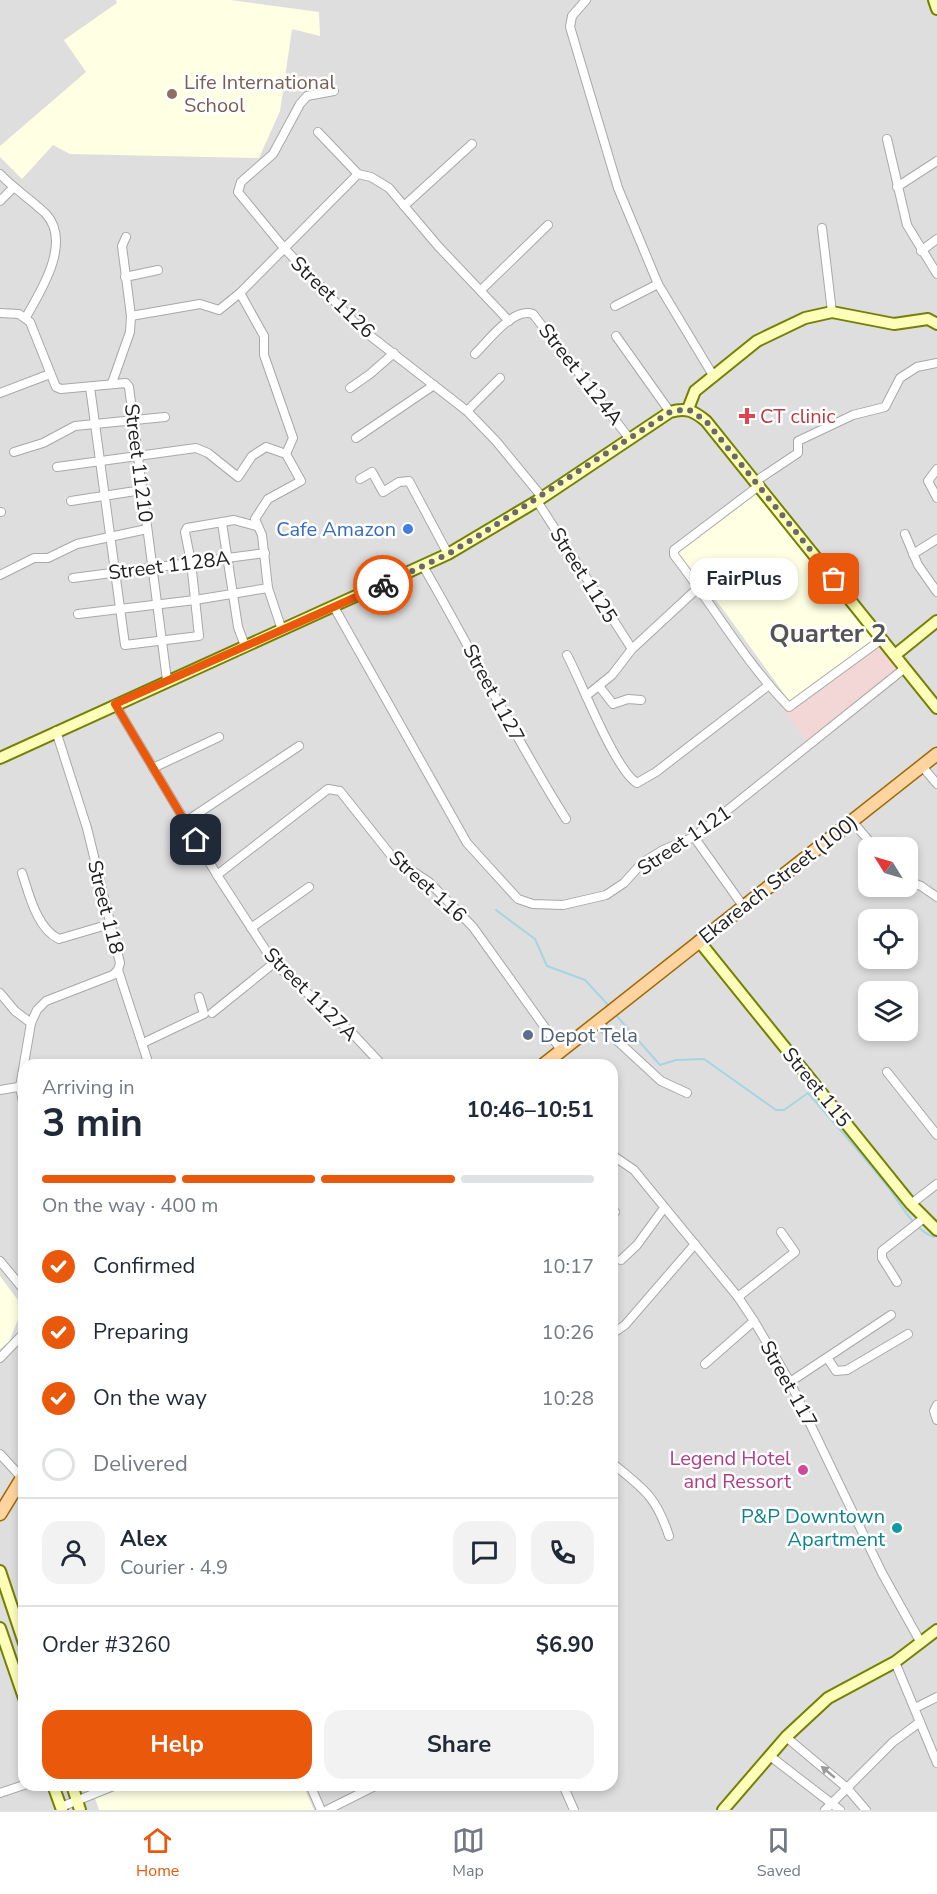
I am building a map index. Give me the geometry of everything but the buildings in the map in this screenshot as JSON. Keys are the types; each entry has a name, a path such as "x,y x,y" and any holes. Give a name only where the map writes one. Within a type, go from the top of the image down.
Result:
{"main road":[{"path":"934,0 937,9"},
{"path":"688,409 695,391 757,341 805,318 832,312 894,324 928,319 937,324"},
{"path":"0,758 448,554 539,499 670,412 688,409 706,421 758,483 937,708"},
{"path":"895,655 937,621"},
{"name":"Ekareach Street (100)","path":"601,1019 937,754"},
{"name":"Street 115","path":"699,942 911,1204 931,1224"},
{"path":"550,1059 601,1019"},
{"path":"0,1493 18,1481"},
{"path":"0,1514 18,1486"},
{"path":"0,1571 3,1591 18,1628"},
{"path":"0,1628 18,1680"},
{"path":"723,1810 786,1737 828,1698 895,1662 937,1630"},
{"path":"55,1791 61,1808"}],"street":[{"path":"586,0 572,15 570,27 618,188 658,284 714,377"},
{"name":"Street 1126","path":"334,91 307,96 300,104 273,154 248,175 238,187 238,192 284,248 359,327 467,411 496,441 539,499"},
{"path":"318,132 358,174 371,177 389,188 509,321"},
{"path":"887,139 907,225 937,274"},
{"path":"404,206 472,144"},
{"path":"897,187 937,161"},
{"path":"0,174 13,188 46,215 54,227 56,247 44,287 26,317"},
{"path":"131,316 191,304 200,304 219,310 240,293 358,174"},
{"path":"0,201 13,188"},
{"path":"481,290 548,225"},
{"path":"822,228 832,312"},
{"path":"112,383 130,332 131,316 123,246 126,237"},
{"path":"921,251 937,239"},
{"path":"125,277 158,270"},
{"path":"615,306 658,284"},
{"path":"240,293 264,336 263,350 293,438 286,454"},
{"name":"Street 1124A","path":"475,354 509,321 527,312 533,314 629,438"},
{"path":"0,313 26,317 50,374 0,393"},
{"path":"616,336 670,412"},
{"path":"350,388 370,374 394,352"},
{"path":"882,639 789,707 732,638 699,586 674,555 674,550 798,453 798,441 852,415 885,406 900,378 917,367 937,363"},
{"name":"Street 11210","path":"50,374 56,387 61,389 112,383 126,383 129,387 167,680"},
{"path":"467,411 501,378"},
{"path":"356,438 434,385"},
{"path":"90,387 125,645 199,636 191,562 184,532 187,528 241,521 256,526"},
{"path":"14,452 43,443 64,430 94,423 165,417"},
{"path":"57,467 201,449 238,477 259,451 266,447 286,454 300,481 262,505 255,519 256,526 262,535 268,588 282,630"},
{"path":"937,469 928,481 937,498"},
{"path":"360,479 372,472 383,492 399,482 409,481 448,554"},
{"path":"71,501 142,490"},
{"name":"Street 1125","path":"539,499 632,649"},
{"path":"222,523 238,627 245,646"},
{"path":"0,575 34,558 48,558 77,544 110,535 147,530"},
{"path":"905,534 913,554 937,592"},
{"path":"913,554 937,539"},
{"name":"Street 1128A","path":"73,578 228,556 265,553"},
{"name":"Street 1127","path":"423,566 476,658 505,717 566,819"},
{"path":"586,696 612,675 632,649 699,586"},
{"path":"78,614 233,595 268,588"},
{"name":"Street 1121","path":"334,607 466,843 518,899 533,904 563,905 606,895 624,883 642,863 663,850 694,837 905,668"},
{"path":"567,655 626,773 637,783 656,772 769,685"},
{"path":"598,686 613,704 628,699 641,700"},
{"name":"Street 1127A","path":"115,704 217,875 274,963 346,1027 376,1059"},
{"name":"Street 118","path":"26,1059 31,1023 37,1010 46,1001 113,975 120,963 87,828 56,731"},
{"path":"153,768 219,737"},
{"path":"185,822 299,746"},
{"path":"922,766 937,784"},
{"name":"Street 116","path":"217,875 328,789 334,788 340,791 394,859 429,882 473,927 561,1050"},
{"path":"852,821 866,837"},
{"path":"694,837 743,906"},
{"path":"21,873 33,904 53,936 59,939 110,924"},
{"path":"918,885 937,897"},
{"path":"251,928 309,887"},
{"path":"212,1013 274,963"},
{"path":"118,970 147,1059"},
{"path":"0,993 31,1023"},
{"path":"143,1043 204,1014 199,997"},
{"path":"601,1019 661,1081 687,1093"},
{"path":"887,1072 937,1135"},
{"path":"0,1090 18,1087"},
{"name":"Street 117","path":"618,1159 634,1170 738,1297 754,1321 790,1382 882,1573 921,1643"},
{"path":"911,1204 937,1184"},
{"path":"621,1260 637,1245 664,1208"},
{"path":"897,1282 882,1258 882,1251 931,1224"},
{"path":"738,1297 795,1252 781,1232"},
{"path":"618,1330 625,1325 695,1244"},
{"path":"0,1261 18,1283"},
{"path":"790,1382 828,1359 891,1315"},
{"path":"705,1364 754,1321"},
{"path":"828,1359 836,1371 847,1370 908,1334"},
{"path":"0,1358 18,1339"},
{"path":"937,1405 934,1411 937,1420"},
{"path":"0,1454 18,1473"},
{"path":"618,1468 647,1491 660,1508 669,1536"},
{"path":"895,1662 937,1763"},
{"path":"915,1708 937,1698"},
{"path":"828,1807 893,1742 920,1722"},
{"path":"786,1737 847,1788 866,1810"},
{"path":"770,1756 828,1807 840,1810"},
{"path":"0,1793 18,1787"},
{"path":"61,1808 79,1805 105,1791"},
{"path":"312,1791 321,1810"},
{"path":"327,1810 365,1791"},
{"path":"566,1791 574,1810"}],"shaded area":[{"path":"0,0 937,0 937,1810 0,1810"},
{"name":"Life International School","path":"116,0 231,0 319,12 320,36 292,29 280,111 259,158 70,154 53,145 22,179 0,157 0,146 86,72 64,40 117,3"},
{"path":"758,490 877,638 790,702 722,608 679,555 678,549"},
{"path":"877,638 904,671 809,744 782,708"},
{"path":"0,1276 18,1300 18,1320 9,1342 0,1349"},
{"path":"112,1791 306,1791 314,1810 99,1810 95,1798"}],"waterway":[{"path":"496,910 535,939 547,966 585,980 610,1007"},
{"path":"615,1014 660,1065 676,1060 704,1059 776,1110 784,1110 808,1093 878,1174 920,1229 934,1237 937,1234"}],"way so far":[{"path":"383,585 448,554 537,501 643,429 678,409 688,409 706,421 834,579"}],"place":[{"name":"Life International School","path":"172,94"},
{"name":"CT clinic","path":"747,416"},
{"name":"Cafe Amazon","path":"408,529"},
{"name":"FairPlus","path":"834,579"},
{"name":"Depot Tela","path":"528,1035"},
{"name":"Legend Hotel and Ressort","path":"803,1470"},
{"name":"P&P Downtown Apartment","path":"897,1528"}],"district":[{"name":"Quarter 2","path":"828,633"}],"route":[{"path":"196,840 115,704 383,585"}]}
